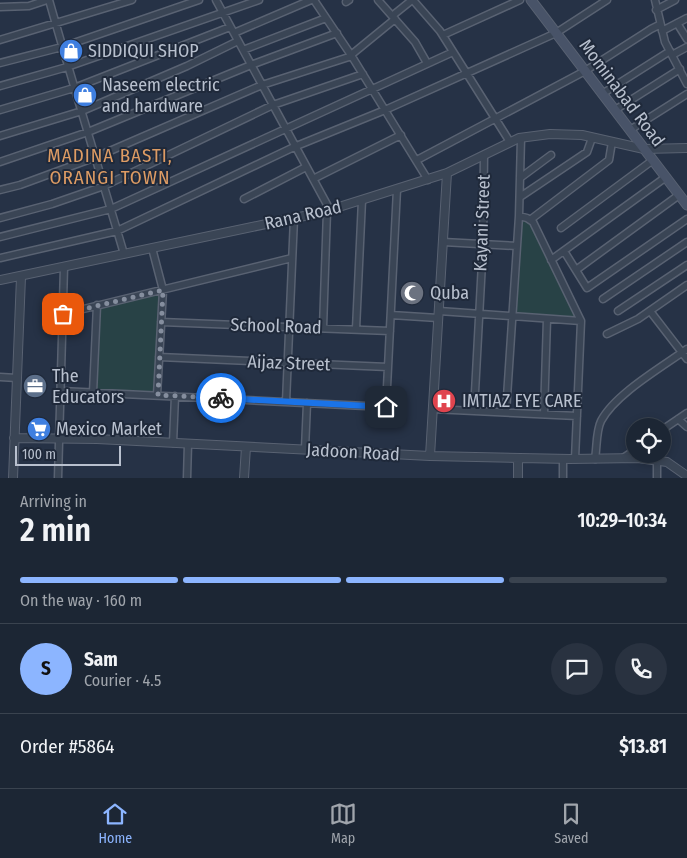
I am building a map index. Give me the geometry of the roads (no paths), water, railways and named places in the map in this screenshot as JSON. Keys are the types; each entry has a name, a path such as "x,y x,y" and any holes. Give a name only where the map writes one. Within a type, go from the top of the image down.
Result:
{"main road":[{"name":"Mominabad Road","path":"532,0 687,205"}],"street":[{"path":"0,8 29,6 48,0 124,254"},
{"path":"0,40 132,0"},
{"path":"0,63 62,47 199,0"},
{"path":"216,0 329,210 323,328"},
{"path":"0,86 67,67 259,0"},
{"path":"0,110 74,88 312,0 337,33 428,180"},
{"path":"378,0 415,42 428,63"},
{"path":"0,190 20,185 96,157 262,85 351,55 413,0 443,36 510,142"},
{"path":"443,36 520,0"},
{"path":"0,258 117,232 295,147 386,110 556,33 607,0"},
{"path":"654,0 661,28 687,84"},
{"path":"656,10 676,0"},
{"path":"243,50 326,18"},
{"path":"417,160 585,71 661,28 687,18"},
{"path":"677,23 687,39"},
{"path":"0,162 88,132 251,65 337,33"},
{"path":"0,136 82,111 187,66 238,41"},
{"path":"602,94 671,53 687,47"},
{"path":"0,237 111,209 453,52"},
{"path":"615,110 680,70"},
{"path":"0,218 52,204 104,186 273,105 363,74"},
{"path":"630,130 687,94"},
{"name":"Rana Road","path":"0,280 329,210 447,173 521,138 550,134 582,135 644,149 687,148"},
{"path":"313,178 401,135"},
{"path":"506,412 519,216 521,138"},
{"path":"520,197 587,152 592,138"},
{"path":"530,220 609,160 612,142"},
{"name":"Kayani Street","path":"474,410 484,155"},
{"path":"520,178 551,155"},
{"path":"561,228 653,160"},
{"path":"244,199 306,167"},
{"path":"430,456 447,173"},
{"path":"551,260 666,177"},
{"path":"61,391 386,407 397,189"},
{"path":"576,270 679,195"},
{"path":"356,329 362,200"},
{"path":"519,216 533,222 582,321 575,459"},
{"path":"286,402 294,218"},
{"path":"564,251 587,288 687,219"},
{"path":"443,242 517,246"},
{"path":"603,298 687,242"},
{"path":"152,248 163,290 158,395"},
{"path":"63,314 292,258"},
{"path":"618,311 687,265"},
{"path":"58,478 64,267"},
{"path":"13,478 21,277"},
{"path":"607,334 638,319 687,285"},
{"path":"93,392 97,305"},
{"path":"650,311 685,351 687,359"},
{"path":"391,315 478,314 582,321"},
{"path":"544,414 547,319"},
{"name":"School Road","path":"161,322 390,331"},
{"path":"595,459 600,422 614,403 685,351"},
{"name":"Aijaz Street","path":"159,357 388,367"},
{"path":"0,377 17,378"},
{"path":"173,443 175,396"},
{"path":"305,449 307,403"},
{"path":"433,408 577,416"},
{"path":"671,424 687,413"},
{"path":"678,419 687,427"},
{"name":"Jadoon Road","path":"14,438 60,438 246,446 430,456 626,458"},
{"path":"187,478 188,444"},
{"path":"244,478 246,446"},
{"path":"518,458 518,478"},
{"path":"563,459 563,478"},
{"path":"657,463 657,478"},
{"name":"Jadoon Road","path":"668,463 687,476"}],"place":[{"name":"SIDDIQUI SHOP","path":"71,51"},
{"name":"Naseem electric and hardware","path":"85,95"},
{"name":"Quba","path":"412,293"},
{"name":"The Educators","path":"35,386"},
{"name":"IMTIAZ EYE CARE","path":"444,401"},
{"name":"Mexico Market","path":"39,429"}],"district":[{"name":"MADINA BASTI, ORANGI TOWN","path":"110,166"}]}
